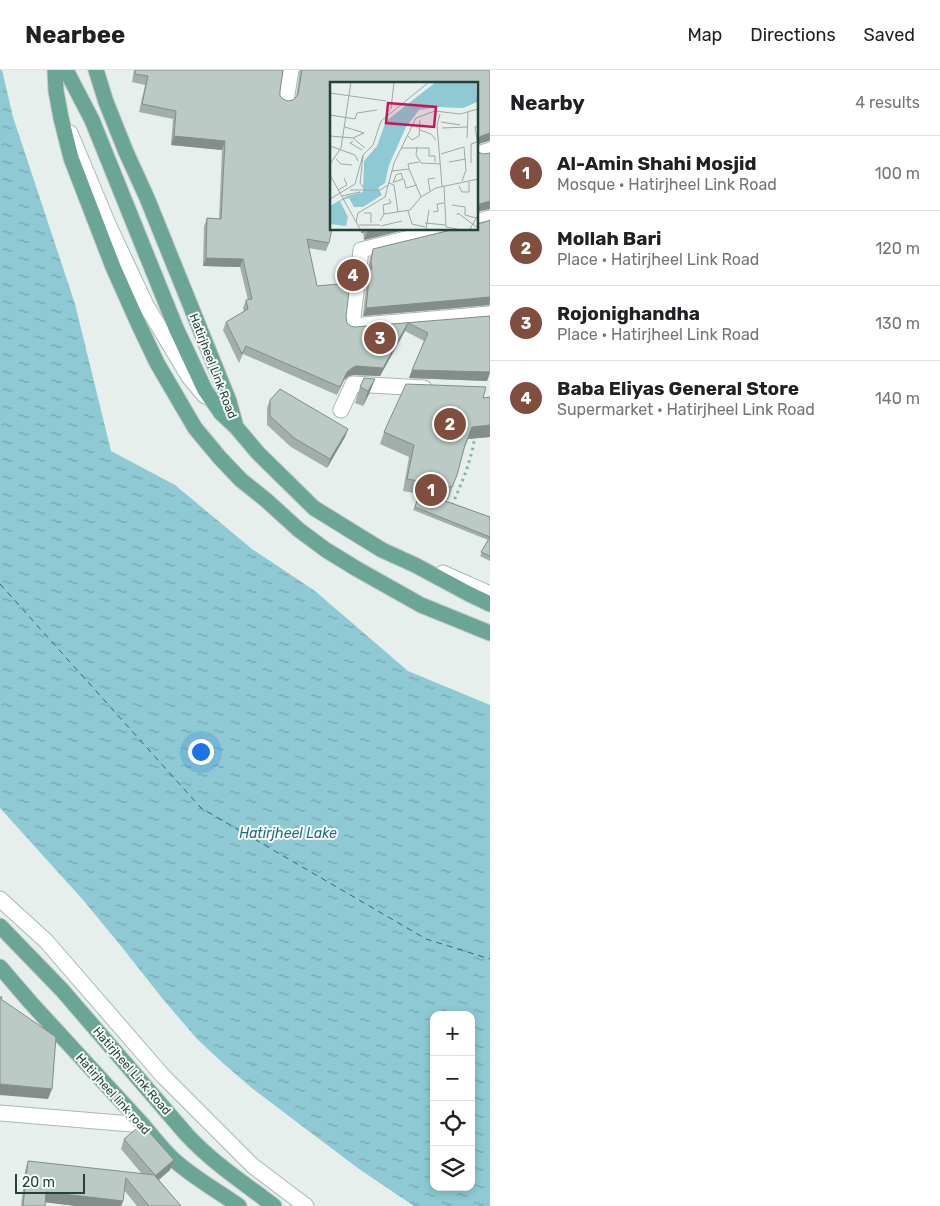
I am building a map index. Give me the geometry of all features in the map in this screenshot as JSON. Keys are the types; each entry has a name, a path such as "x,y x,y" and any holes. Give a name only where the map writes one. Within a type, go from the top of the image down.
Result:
{"main road":[{"path":"55,70 56,91 71,158 113,267 157,363 195,428 241,480 299,530 326,550 356,569 421,604 490,633"},
{"path":"66,70 92,120 176,328 205,390 221,413 236,427"},
{"name":"Hatirjheel Link Road","path":"96,70 106,102 126,152 147,198 229,401 236,427 258,453 314,508 382,550 490,604"},
{"name":"Hatirjheel Link Road","path":"0,926 62,990 201,1150 274,1206"},
{"name":"Hatirjheel link road","path":"0,967 158,1144 192,1174 239,1206"}],"street":[{"path":"48,70 72,139 108,224 146,305 189,377 243,442 301,496 366,535 490,594"},
{"path":"286,100 291,70"},
{"path":"442,230 361,250 352,326 490,314"},
{"path":"341,410 353,384 443,389"},
{"path":"0,900 46,941 163,1076 253,1166 306,1206"},
{"path":"0,1112 143,1125"}],"path":[{"path":"452,507 473,446 476,429"}],"water":[{"name":"Hatirjheel Lake","path":"0,70 2,70 13,117 75,304 111,451 175,485 252,549 315,591 408,671 490,705 490,1206 414,1206 359,1169 253,1089 197,1039 84,901 0,808"}],"building":[{"path":"135,70 283,70 280,96 288,101 293,100 298,94 302,70 490,70 490,133 478,138 478,82 330,82 330,230 332,230 329,243 307,239 317,286 350,283 346,317 347,323 351,326 490,316 490,372 412,370 428,333 408,323 383,368 356,366 347,372 340,387 246,346 242,354 226,322 248,309 246,300 252,299 243,259 206,258 207,218 221,219 225,141 174,136 176,111 142,104 148,76 135,74"},
{"path":"478,152 483,154 490,153 490,201 478,204"},
{"path":"490,220 490,297 366,308 373,249 451,230 478,230 478,223"},
{"path":"364,378 375,379 368,391 360,387"},
{"path":"406,384 486,387 483,398 490,397 490,425 472,427 452,487 407,479 414,445 384,432"},
{"path":"280,389 348,429 330,459 294,438 270,416 270,400"},
{"path":"420,492 490,517 490,537 415,507"},
{"path":"490,537 490,556 481,552"},
{"path":"0,997 56,1037 52,1089 0,1084"},
{"path":"142,1124 174,1160 155,1176 181,1206 149,1206 126,1178 123,1201 46,1192 45,1206 23,1206 28,1161 155,1175 124,1139"}],"ferry route":[{"path":"0,584 201,808 426,939 490,959"}],"place":[{"name":"Baba Eliyas General Store","path":"353,275"},
{"name":"Rojonighandha","path":"380,338"},
{"name":"Mollah Bari","path":"450,424"},
{"name":"Al-Amin Shahi Mosjid","path":"431,490"}]}
